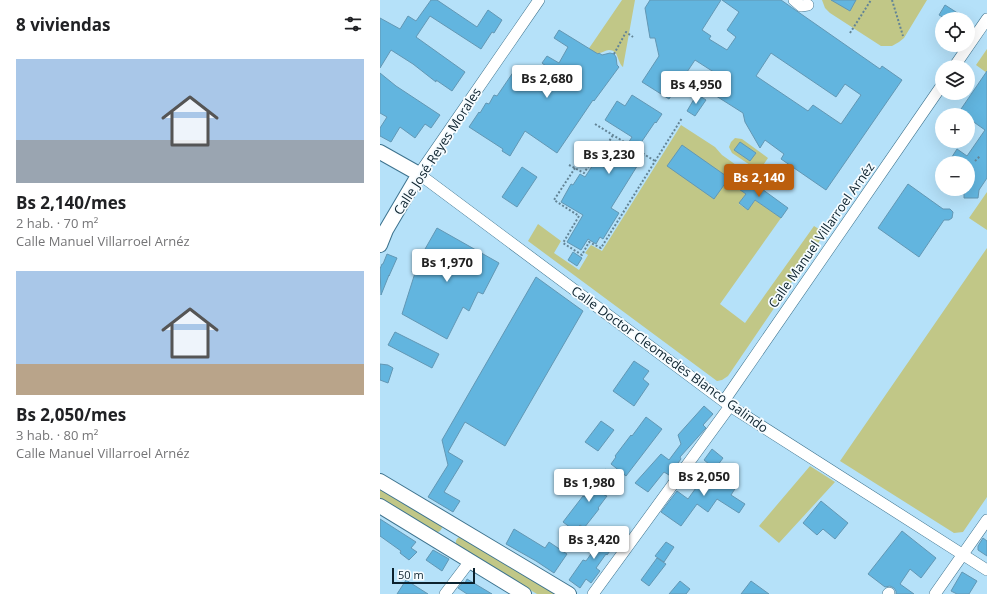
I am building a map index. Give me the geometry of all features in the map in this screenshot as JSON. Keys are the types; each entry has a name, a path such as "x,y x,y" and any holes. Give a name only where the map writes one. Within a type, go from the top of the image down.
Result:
{"main road":[{"name":"Calle Doctor Cleomedes Blanco Galindo","path":"380,152 419,174"},
{"name":"Calle José Reyes Morales","path":"380,244 386,230 419,174"},
{"path":"380,481 569,594"},
{"path":"380,506 524,594"},
{"path":"440,543 453,524"}],"street":[{"name":"Calle José Reyes Morales","path":"419,174 539,0"},
{"path":"794,0 801,6 808,5"},
{"path":"959,60 987,19"},
{"name":"Calle Manuel Villarroel Arnéz","path":"593,594 727,403 935,95"},
{"name":"Calle Doctor Cleomedes Blanco Galindo","path":"419,174 727,403 987,570"},
{"path":"935,594 987,520"},
{"path":"444,594 470,561"}],"path":[{"path":"850,33 871,0"},
{"path":"892,0 903,36"},
{"path":"614,54 626,32 633,37"},
{"path":"575,168 554,200 579,216 562,243 582,255 589,242 601,248 682,118"},
{"path":"595,124 656,161"},
{"path":"597,162 613,135"},
{"path":"569,165 584,173 593,159 610,170 626,143"},
{"path":"975,161 980,156"}],"green space":[{"path":"622,0 635,0 623,67 615,52 608,50 599,53 574,87 566,82"},
{"path":"822,0 927,0 904,38 892,46 881,46 830,13 825,8"},
{"path":"987,49 987,73 976,65"},
{"path":"681,125 715,147 722,155 746,172 736,187 746,194 739,204 748,210 755,200 781,218 720,304 745,323 814,226 825,233 728,376 717,381 528,241 538,224 561,241 554,253 579,270 588,255 585,253 591,245 602,251"},
{"path":"735,138 742,139 768,158 759,171 732,153 729,147"},
{"path":"987,192 987,230 969,218"},
{"path":"987,248 987,497 963,532 954,533 840,461"},
{"path":"810,466 835,482 779,543 759,526"},
{"path":"380,487 440,523 442,528 440,531 436,533 380,499"},
{"path":"461,536 555,594 537,594 456,545 457,539"}],"building":[{"path":"431,0 437,0 477,27 488,10 502,20 481,49 430,16 416,37 465,72 452,91 436,80 436,82 413,64 391,50 380,68 380,18 400,29 408,16 416,21"},
{"path":"650,0 721,0 702,30 711,36 709,39 727,50 736,37 727,30 739,12 722,0 781,0 880,69 882,66 902,80 826,190 781,159 784,154 765,140 760,148 745,122 743,113 713,94 723,78 695,60 669,99 642,82 659,56 655,38 650,38 645,8","holes":["771,53 836,97 845,84 861,95 841,124 813,105 808,111 756,76"]},
{"path":"831,0 856,0 850,11"},
{"path":"945,5 956,12 941,12"},
{"path":"559,30 598,54 614,54 619,67 594,101 593,100 557,153 525,131 510,156 502,151 503,149 469,127 486,103 489,104 494,95 497,96 514,71 534,85 547,67 542,63 547,56 559,63 568,47 554,38"},
{"path":"987,71 987,178 979,190 978,198 964,198 964,196 975,196 975,156 967,156 973,148 975,148 975,144 985,130 975,123 975,108 962,108 967,100 975,100 975,89"},
{"path":"380,73 396,86 440,115 431,128 425,124 415,138 400,127 391,142 380,136 380,128 387,117 380,113"},
{"path":"697,94 706,100 695,116 687,111"},
{"path":"632,95 662,114 636,150 644,155 611,208 619,213 603,239 600,237 596,244 588,239 581,250 567,242 583,215 561,202 571,184 573,185 580,174 585,177 595,162 610,171 632,137 605,120 617,101 625,106"},
{"path":"740,142 756,153 750,161 734,150"},
{"path":"682,145 729,178 714,199 667,166"},
{"path":"957,149 967,156 952,156"},
{"path":"522,167 537,177 517,207 502,197"},
{"path":"744,176 788,208 781,218 755,200 748,210 739,203 746,194 736,187"},
{"path":"908,184 943,209 950,209 953,212 952,218 949,220 944,220 919,257 878,228"},
{"path":"437,228 499,263 483,294 478,292 469,311 463,307 447,339 402,314 415,273 412,272"},
{"path":"573,252 582,258 577,266 568,260"},
{"path":"387,254 397,258 381,295 380,269"},
{"path":"536,277 583,311 505,446 465,422 448,452 463,461 444,492 460,501 453,512 428,497 448,465 442,440"},
{"path":"395,332 439,354 432,368 388,345"},
{"path":"634,361 649,371 643,379 649,384 634,406 613,391"},
{"path":"380,364 388,365 393,368 388,383 380,380"},
{"path":"704,406 713,414 703,425 706,428 680,457 681,459 669,475 664,472 648,492 635,483 661,454 669,460 681,444 678,435"},
{"path":"646,417 662,429 626,476 611,464 616,457 615,456"},
{"path":"601,421 614,430 598,451 585,442"},
{"path":"712,449 723,458 715,469 704,460"},
{"path":"711,467 729,481 730,479 738,484 731,495 745,504 739,513 717,499 708,512 697,504 681,526 661,512 677,491 688,499"},
{"path":"605,469 613,475 605,486 609,489 604,495 607,496 584,528 580,525 575,531 563,522"},
{"path":"821,501 848,523 835,539 823,529 817,535 803,523"},
{"path":"380,519 416,542 411,548 417,552 409,560 400,553 401,551 380,536"},
{"path":"607,528 615,534 611,540 616,543 596,568 600,571 591,583 586,579 580,588 569,580 583,560 586,561"},
{"path":"514,529 545,548 549,542 567,554 554,573 506,544"},
{"path":"902,531 936,558 921,578 910,569 900,584 914,594 896,594 894,588 890,586 885,587 868,574"},
{"path":"983,538 987,541 987,556 978,550 978,546"},
{"path":"666,542 674,547 664,562 655,556"},
{"path":"433,550 449,559 442,571 426,560"},
{"path":"657,558 666,564 649,586 641,580"},
{"path":"962,572 977,581 969,594 957,594 951,591"},
{"path":"467,579 492,594 467,594 458,588 463,582 465,583"},
{"path":"406,580 428,594 397,594"},
{"path":"680,581 690,589 686,594 669,594"},
{"path":"751,581 769,594 741,594"}]}
